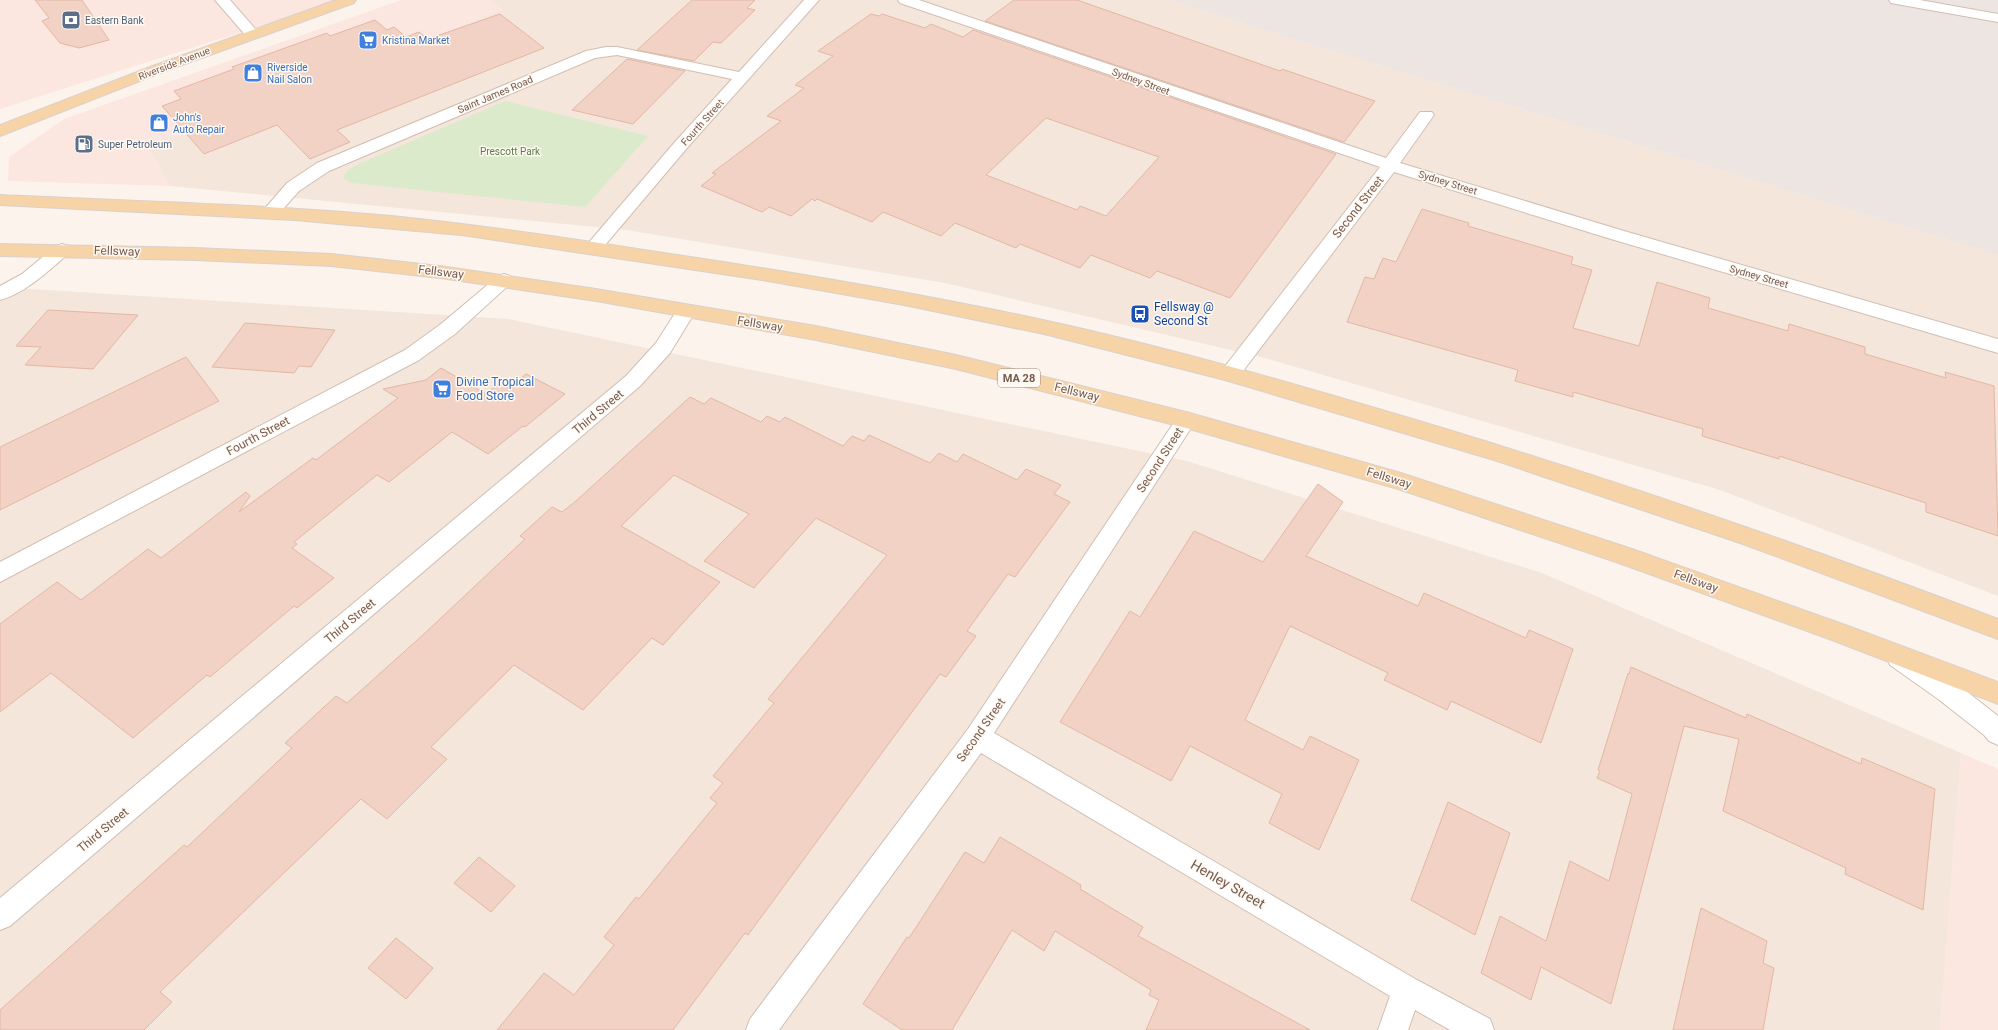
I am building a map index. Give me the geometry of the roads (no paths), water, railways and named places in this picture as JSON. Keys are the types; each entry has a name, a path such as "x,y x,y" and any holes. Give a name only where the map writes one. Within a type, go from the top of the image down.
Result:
{"main road":[{"name":"Riverside Avenue","path":"2,138 34,117 252,34 349,0"},
{"path":"0,189 23,201"},
{"path":"0,200 270,213 394,222 594,247 730,268 898,298 1046,327 1230,374 1440,434 1646,500 1882,584 1998,629"},
{"name":"Fellsway","path":"0,250 62,250 332,260 504,280 816,333 956,362 1186,420 1401,481 1624,556 1888,651 1998,693"}],"street":[{"path":"222,0 252,34"},
{"name":"Fourth Street","path":"594,247 681,145 812,0"},
{"name":"Sydney Street","path":"905,0 1004,32 1196,101 1390,165 1998,346"},
{"path":"1896,0 1998,18"},
{"name":"Saint James Road","path":"270,213 293,187 323,167 591,54 606,51 617,52 742,77"},
{"name":"Second Street","path":"1230,374 1390,165 1426,115"},
{"path":"0,294 28,278 62,250"},
{"name":"Fourth Street","path":"0,573 412,354 448,329 504,280"},
{"name":"Third Street","path":"0,916 633,381 663,348 686,312"},
{"name":"Second Street","path":"762,1030 977,737 1186,420"},
{"path":"1888,651 1947,691 1993,727 1998,734"},
{"name":"Henley Street","path":"977,737 1407,990 1479,1030"},
{"path":"1393,1030 1407,990"}],"place":[{"name":"Eastern Bank","path":"71,20"},
{"name":"Kristina Market","path":"368,40"},
{"name":"Riverside Nail Salon","path":"253,73"},
{"name":"John's Auto Repair","path":"159,123"},
{"name":"Super Petroleum","path":"84,144"},
{"name":"Fellsway @ Second St","path":"1140,314"},
{"name":"Divine Tropical Food Store","path":"442,389"}],"park label":[{"name":"Prescott Park","path":"510,151"}]}
